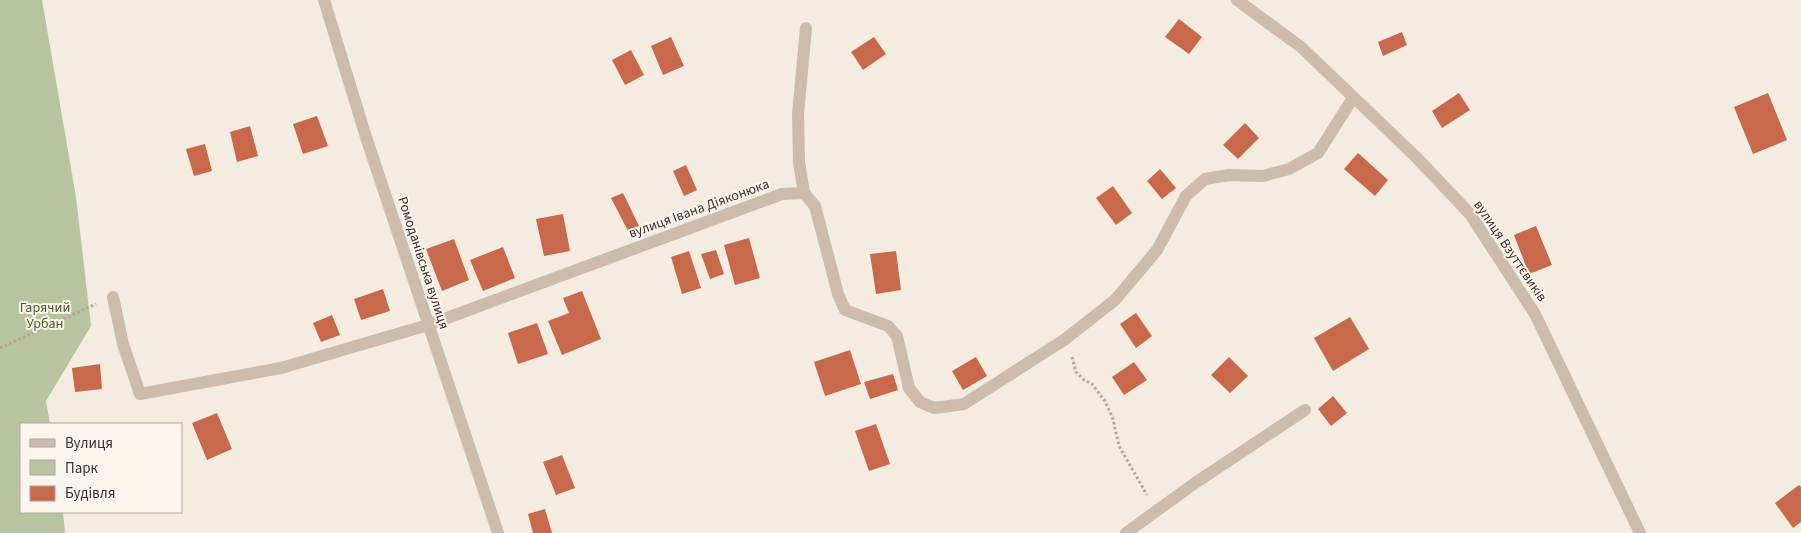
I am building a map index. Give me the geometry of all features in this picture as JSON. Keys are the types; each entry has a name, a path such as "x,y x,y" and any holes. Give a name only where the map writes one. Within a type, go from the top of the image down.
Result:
{"street":[{"name":"Ромоданівська вулиця","path":"324,0 366,137 498,533"},
{"name":"вулиця Взуттєвиків","path":"1237,0 1301,47 1416,157 1470,214 1534,314 1640,533"},
{"path":"806,28 798,114 800,162 804,193 815,206 838,294 845,310 888,326 897,336 909,388 920,402 934,408 964,404 1064,340 1116,300 1157,250 1186,196 1204,179 1229,175 1263,176 1289,169 1318,154 1353,98"},
{"name":"вулиця Івана Діяконюка","path":"113,297 123,344 140,394 281,368 428,325 782,194 804,193"},
{"path":"1126,533 1195,483 1305,410"}],"path":[{"path":"0,348 113,297"},
{"path":"1064,340 1073,359 1076,372 1084,380 1092,384 1106,401 1122,452 1143,490 1158,510"}],"green space":[{"name":"Гарячий Урбан","path":"0,0 42,0 76,197 91,326 46,401 50,423 20,423 20,513 63,513 65,533 0,533"}],"building":[{"path":"1179,19 1202,37 1189,54 1165,37"},
{"path":"1402,32 1407,45 1383,56 1378,42"},
{"path":"671,37 684,66 663,75 651,46"},
{"path":"874,37 886,54 863,70 851,52"},
{"path":"631,50 644,75 625,85 612,60"},
{"path":"1459,93 1470,110 1442,128 1432,111"},
{"path":"1768,93 1787,140 1753,154 1734,107"},
{"path":"317,116 328,146 303,154 293,124"},
{"path":"1245,123 1259,138 1238,159 1223,145"},
{"path":"250,126 258,156 237,162 230,132"},
{"path":"205,144 212,171 194,176 186,149"},
{"path":"1358,153 1388,180 1375,196 1344,169"},
{"path":"686,165 697,190 684,196 673,171"},
{"path":"1160,169 1176,188 1162,199 1147,181"},
{"path":"1113,186 1132,213 1116,225 1096,198"},
{"path":"623,193 639,226 628,231 611,198"},
{"path":"563,214 570,251 544,256 536,219"},
{"path":"1536,226 1552,265 1529,274 1514,235"},
{"path":"749,238 760,278 735,285 724,245"},
{"path":"454,239 469,280 442,291 426,249"},
{"path":"503,247 515,278 483,291 470,260"},
{"path":"716,250 724,274 710,279 701,254"},
{"path":"689,251 701,288 682,294 671,257"},
{"path":"896,251 901,290 876,294 870,254"},
{"path":"383,289 390,311 361,320 354,299"},
{"path":"582,291 601,339 562,355 548,321 569,313 563,298"},
{"path":"1136,313 1152,336 1136,348 1120,324"},
{"path":"332,315 340,335 321,342 313,323"},
{"path":"1350,317 1369,349 1333,371 1314,338"},
{"path":"537,323 548,354 518,364 508,333"},
{"path":"850,350 861,384 825,396 814,362"},
{"path":"976,357 987,376 963,390 952,371"},
{"path":"1229,357 1248,376 1230,393 1211,375"},
{"path":"1134,362 1147,380 1124,395 1112,377"},
{"path":"100,364 102,389 75,392 72,368"},
{"path":"893,374 898,390 870,399 864,382"},
{"path":"1333,396 1347,413 1331,426 1318,409"},
{"path":"217,413 232,449 207,460 192,423"},
{"path":"876,424 890,464 869,471 855,431"},
{"path":"562,455 575,488 556,495 543,462"},
{"path":"1799,485 1801,487 1801,522 1793,528 1775,503"},
{"path":"545,509 552,533 533,533 528,514"}]}
